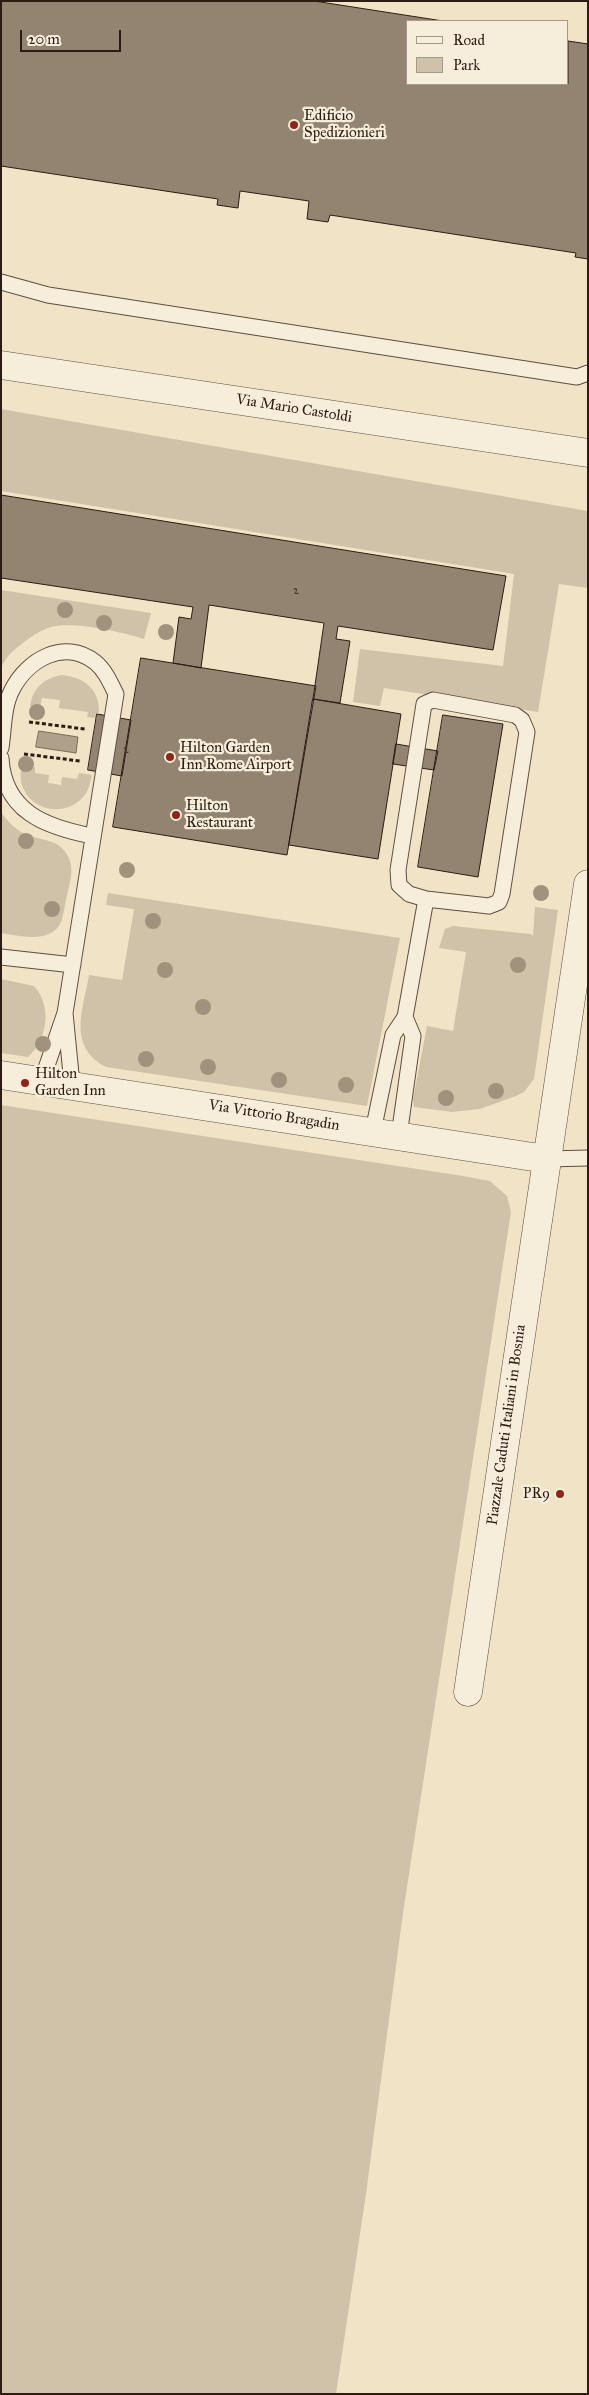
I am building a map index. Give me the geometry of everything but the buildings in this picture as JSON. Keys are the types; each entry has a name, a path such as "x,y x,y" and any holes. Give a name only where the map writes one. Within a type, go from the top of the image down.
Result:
{"street":[{"name":"Via Mario Castoldi","path":"1,365 588,453"},
{"name":"Piazzale Caduti Italiani in Bosnia","path":"468,1692 546,1158 579,997 588,884"},
{"name":"Via Vittorio Bragadin","path":"1,1075 72,1084 546,1158"}],"lane":[{"path":"1,282 48,295 176,315 577,377 588,373"},
{"path":"1,748 7,703 12,690 28,667 51,654 75,652 96,662 104,671 116,694 65,1013 42,1080"},
{"path":"433,700 515,715 522,720 527,732 502,894 499,902 489,906 426,899 409,894 399,885 398,870 424,704 433,700"},
{"path":"1,758 6,784 16,802 22,808 46,823 60,829 92,836"},
{"path":"373,1131 393,1035 405,1017 426,899"},
{"path":"1,957 72,965"},
{"path":"65,1013 72,1084"},
{"path":"399,1136 413,1036 405,1017"},
{"path":"546,1158 588,1158"}],"path":[{"path":"5,719 110,732"},
{"path":"20,754 104,765"}],"green space":[{"path":"1,409 588,511 588,588 559,584 538,712 384,688 380,706 353,702 360,649 503,666 514,574 1,491"},
{"path":"1,590 151,613 144,639 84,626 51,627 37,633 17,648 1,668"},
{"path":"61,675 77,678 93,691 99,705 99,713 96,713 95,718 87,717 88,712 59,708 60,700 42,698 40,707 30,706 36,689 40,685 49,679"},
{"path":"21,766 35,767 35,773 49,775 48,783 61,785 62,777 77,779 79,773 92,775 87,792 76,803 68,807 50,809 33,801 27,794 21,783"},
{"path":"1,812 20,831 56,844 61,847 69,858 71,876 61,922 57,929 43,936 26,937 1,933"},
{"path":"108,893 400,938 367,1106 106,1067 94,1058 86,1049 81,1027 81,1014 89,975 122,980 134,909 106,905"},
{"path":"535,907 558,910 534,1079 524,1092 480,1109 452,1112 414,1107 413,1099 427,1026 453,1031 466,952 439,948 445,929 453,926 531,934 533,936"},
{"path":"1,979 34,986 40,994 45,1012 45,1022 40,1041 28,1057 1,1053"},
{"path":"1,1105 463,1176 490,1181 507,1196 511,1212 403,1913 366,2194 336,2394 1,2394"}],"shaded area":[{"path":"39,731 78,737 76,753 36,747"}],"place":[{"name":"Edificio Spedizionieri","path":"294,125"},
{"name":"Hilton Garden Inn Rome Airport","path":"170,757"},
{"name":"Hilton Restaurant","path":"176,815"},
{"name":"Hilton Garden Inn","path":"25,1083"},
{"name":"PR9","path":"560,1494"}]}
